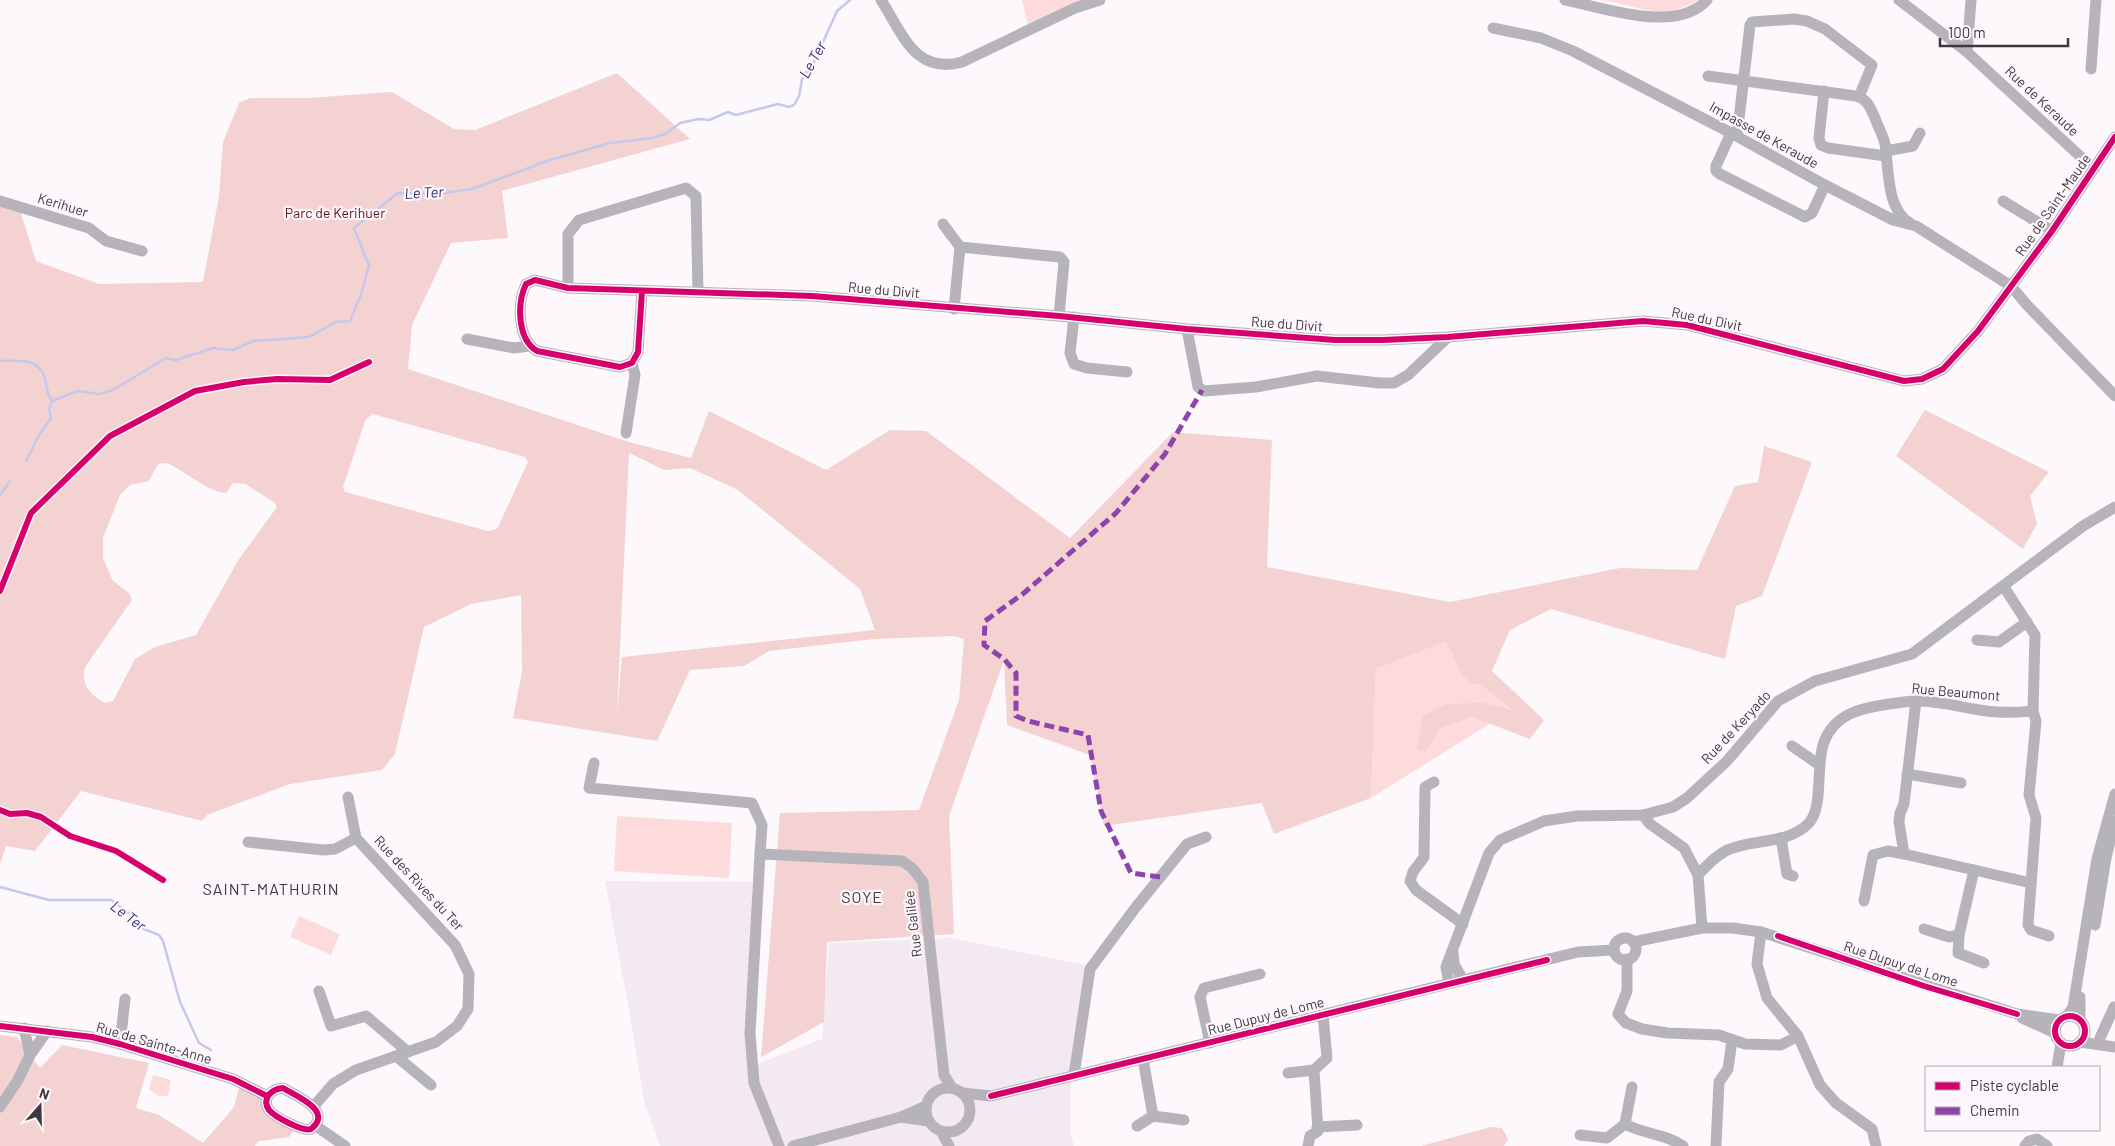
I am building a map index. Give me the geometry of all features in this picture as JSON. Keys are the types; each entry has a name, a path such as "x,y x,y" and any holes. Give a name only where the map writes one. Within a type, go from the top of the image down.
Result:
{"street":[{"path":"881,0 921,58 933,64 948,66 962,62 1076,8 1100,0"},
{"path":"1565,0 1653,18 1685,14 1695,10 1707,0"},
{"name":"Rue de Keraude","path":"1899,0 1967,52 2094,169"},
{"path":"1967,52 1971,0"},
{"path":"2091,69 2096,0"},
{"path":"1825,185 1812,213 1805,216 1716,171 1716,166 1734,134 1750,25 1763,20 1801,20 1825,29 1871,62 1872,69 1859,97"},
{"name":"Impasse de Keraude","path":"1494,28 1541,38 1574,51 1734,134 1825,185 1893,220 1916,226 2012,286"},
{"path":"1708,76 1859,97 1870,106 1884,141 1896,208 1904,219 1916,226"},
{"path":"1824,91 1819,138 1821,145 1828,148 1886,154 1913,146 1920,133"},
{"name":"Rue de Saint-Maude","path":"2012,286 2052,232 2115,137"},
{"path":"568,288 568,234 579,220 686,188 696,196 698,292"},
{"name":"Kerihuer","path":"0,201 89,228 106,241 142,252"},
{"path":"2003,201 2052,232"},
{"path":"943,224 960,246 954,309"},
{"path":"960,246 1060,257 1064,265 1059,316"},
{"name":"Rue du Divit","path":"529,346 523,336 521,294 526,284 535,280 568,288 812,296 1335,340 1448,337 1643,321 1666,322 1687,325 1904,381 1922,379 1943,369 1978,332 2012,286"},
{"path":"2012,286 2027,305 2115,396"},
{"path":"626,433 635,375 632,363 638,352 642,290"},
{"path":"1074,317 1070,353 1074,364 1087,368 1127,372"},
{"path":"1187,329 1198,387 1204,391 1256,387 1317,376 1394,383 1408,375 1448,337"},
{"path":"467,339 514,348 529,346 537,351 620,367 632,363"},
{"name":"Rue de Keryado","path":"1449,983 1446,967 1489,853 1500,840 1544,821 1577,816 1643,815 1673,807 1687,798 1727,761 1778,701 1815,680 1912,654 2083,526 2115,507"},
{"path":"2004,587 2035,635 2032,711 2036,720 2029,795 2036,818 2028,925 2031,930 2049,936"},
{"path":"1977,640 1999,642 2027,622"},
{"path":"1904,854 1899,822 1900,812 1904,804 1916,701"},
{"name":"Rue Beaumont","path":"1698,875 1706,866 1729,849 1782,838 1808,823 1815,814 1818,804 1818,764 1825,741 1833,727 1845,715 1860,709 1916,701 1997,712 2032,711"},
{"path":"1792,746 1818,764"},
{"path":"594,763 589,788 752,803 762,825 750,1032 754,1083 779,1146"},
{"path":"1907,774 1961,783"},
{"path":"1434,782 1425,787 1424,857 1413,872 1410,881 1416,890 1462,924"},
{"path":"2114,1047 2071,1044 2055,1033 2063,1018 2073,1007 2097,859 2115,794"},
{"name":"Rue des Rives du Ter","path":"314,1106 333,1084 356,1070 436,1042 457,1026 468,1009 469,974 455,945 356,838 348,797"},
{"path":"1643,815 1650,824 1684,848 1698,875 1702,928"},
{"path":"2058,1066 2071,1044 2084,1035 2080,996 2110,860 2114,825"},
{"path":"1074,1075 1090,969 1187,844 1206,837"},
{"name":"Rue des Rives du Ter","path":"248,842 324,850 335,849 356,838"},
{"path":"1782,838 1787,874 1793,876"},
{"path":"1864,901 1873,855 1888,851 2031,883"},
{"name":"Rue Galilée","path":"760,854 902,860 924,882 944,1075 938,1090"},
{"path":"1974,870 1959,935 1958,953 1984,963"},
{"name":"Rue Dupuy de Lome","path":"970,1112 991,1096 1074,1075 1578,952 1614,950 1615,943 1620,939 1628,938 1633,942 1702,928 1733,928 1761,932 2017,1014 2063,1018 2082,1023 2114,1047"},
{"path":"1924,929 1949,937 1959,935"},
{"path":"1761,932 1757,964 1767,998 1798,1036 1820,1085 1836,1103 1872,1129 1876,1146"},
{"path":"1633,942 1635,952 1627,959 1627,991 1618,1014 1626,1023 1659,1032 1719,1035 1745,1044 1781,1045 1798,1036"},
{"path":"1614,950 1620,958 1627,959"},
{"path":"1452,952 1454,964 1463,980"},
{"path":"1210,1043 1200,997 1204,988 1260,974"},
{"path":"319,992 331,1026 366,1016 408,1052"},
{"path":"120,1044 125,999"},
{"path":"2100,1038 2114,1008"},
{"name":"Rue Dupuy de Lome","path":"2017,1014 2027,1022 2055,1033"},
{"path":"1288,1073 1314,1070 1327,1058 1323,1015"},
{"name":"Rue de Sainte-Anne","path":"0,1026 24,1028 120,1044 233,1079 268,1096"},
{"path":"24,1028 30,1054"},
{"path":"0,1107 18,1080 30,1054 47,1032"},
{"path":"1716,1146 1719,1082 1728,1069 1732,1040"},
{"path":"2064,1066 2071,1044"},
{"path":"396,1056 432,1084"},
{"path":"1144,1059 1154,1116"},
{"path":"1308,1146 1310,1136 1318,1131 1314,1070"},
{"name":"Rue Galilée","path":"944,1075 958,1090"},
{"path":"1580,1135 1607,1138 1626,1124 1632,1087"},
{"path":"283,1088 314,1106 319,1116 316,1126 305,1131 270,1111 267,1103 268,1096 274,1090 283,1088"},
{"path":"928,1121 926,1106 928,1099 938,1090 958,1090 968,1101 970,1112 966,1122 957,1131 950,1146"},
{"name":"Rue Dupuy de Lome","path":"958,1090 991,1096"},
{"path":"793,1146 901,1117 926,1106"},
{"path":"1137,1126 1154,1116 1184,1120"},
{"path":"901,1117 928,1121 941,1131 950,1146"},
{"path":"1626,1124 1638,1131 1676,1141 1682,1146"},
{"path":"1317,1127 1357,1125"},
{"path":"316,1126 345,1146"},
{"path":"941,1131 957,1131"},
{"path":"2025,1146 2029,1140 2044,1138"}],"shaded area":[{"path":"1022,0 1088,0 1028,26"},
{"path":"1602,0 1698,0 1685,7 1662,11"},
{"path":"1446,640 1462,675 1472,684 1482,686 1513,711 1446,704 1426,752 1440,729 1472,717 1491,723 1371,798 1376,669"},
{"path":"617,816 732,823 729,878 614,871"},
{"path":"605,881 752,882 752,1066 822,1039 829,943 951,938 1085,965 1071,1060 1070,1133 1074,1146 660,1146 644,1101"},
{"path":"299,916 340,934 331,955 290,937"},
{"path":"153,1075 171,1080 168,1096 158,1096 149,1089"}],"green space":[{"name":"Parc de Kerihuer","path":"617,73 690,139 502,191 508,238 451,243 412,325 408,369 629,442 691,458 709,411 826,470 890,430 926,431 1070,538 1173,432 1272,440 1267,567 1450,602 1620,568 1697,570 1735,486 1758,482 1764,446 1812,462 1762,596 1736,606 1725,659 1551,609 1510,630 1492,671 1544,720 1530,739 1472,717 1440,729 1426,752 1417,748 1423,716 1446,704 1484,703 1512,710 1482,686 1472,684 1462,675 1446,641 1376,669 1371,798 1274,834 1262,803 1104,826 1090,755 1007,725 1004,660 949,816 954,934 827,942 824,1022 761,1057 780,813 919,810 959,700 964,639 955,636 874,639 769,651 744,666 690,670 657,741 513,718 522,672 521,595 471,604 424,627 395,754 382,770 290,784 207,815 202,821 81,791 35,851 6,846 0,864 0,201 19,207 36,261 99,284 203,282 219,196 223,142 239,103 250,98 308,98 392,92 454,129 475,130","holes":["373,414 525,457 528,462 498,527 488,531 345,492 343,487 366,419","629,453 664,470 690,468 738,490 860,589 875,630 622,657 617,713","166,463 174,466 202,484 226,493 233,483 245,484 274,502 277,507 239,559 196,635 155,647 135,659 113,701 105,703 95,696 85,684 85,667 132,600 129,593 113,581 103,558 103,538 120,495 130,485 149,481 158,464"]},
{"path":"1925,410 2049,472 2030,496 2037,524 2023,549 1896,456"},
{"path":"0,1035 17,1037 40,1068 62,1045 149,1063 136,1108 159,1115 203,1143 234,1107 239,1088 264,1099 266,1115 294,1130 289,1137 259,1141 255,1146 0,1146"},
{"path":"1491,1127 1502,1128 1508,1139 1504,1146 1421,1146"}],"waterway":[{"name":"Le Ter","path":"26,461 39,435 51,418 49,410 52,401 78,391 99,394 113,390 166,358 176,360 213,348 233,350 253,341 309,337 336,322 350,321 361,294 369,266 354,228 398,193 437,194 472,189 547,161 610,143 652,138 665,134 680,123 698,119 709,120 728,112 736,115 778,104 789,107 794,105 799,96 802,79 814,62 837,11 850,0"},
{"path":"0,361 20,361 33,363 38,366 45,378 52,401"},
{"name":"Le Ter","path":"0,495 10,481"},
{"name":"Le Ter","path":"0,887 49,900 111,900 133,916 139,927 159,935 163,941 180,1002 199,1043 211,1050"}],"marked path":[{"path":"1160,877 1131,873 1101,811 1088,735 1028,721 1016,716 1016,673 1004,659 984,645 985,621 1024,593 1116,513 1165,454 1202,390"}],"cycle path":[{"path":"642,291 638,352 632,363 620,367 537,351 530,345 522,330 520,310 523,292 526,284 535,280 568,288 812,296 1335,340 1448,337 1643,321 1687,325 1904,381 1922,379 1943,369 1978,331 2052,231 2115,137"},
{"path":"0,591 31,513 110,436 195,391 244,382 277,379 330,380 369,362"},
{"path":"0,810 10,814 27,813 41,817 70,836 116,851 163,880"},
{"path":"1778,936 1924,986 2017,1014"},
{"path":"991,1096 1547,960"},
{"path":"2070,1016 2081,1020 2085,1031 2081,1042 2070,1046 2059,1042 2055,1031 2059,1020 2070,1016"},
{"path":"0,1026 92,1037 120,1044 233,1079 267,1096"},
{"path":"283,1088 304,1100 316,1110 317,1122 311,1129 289,1123 269,1110 266,1102 267,1098 275,1090 283,1088"}],"district":[{"name":"SAINT-MATHURIN","path":"271,889"},
{"name":"SOYE","path":"862,897"}]}
